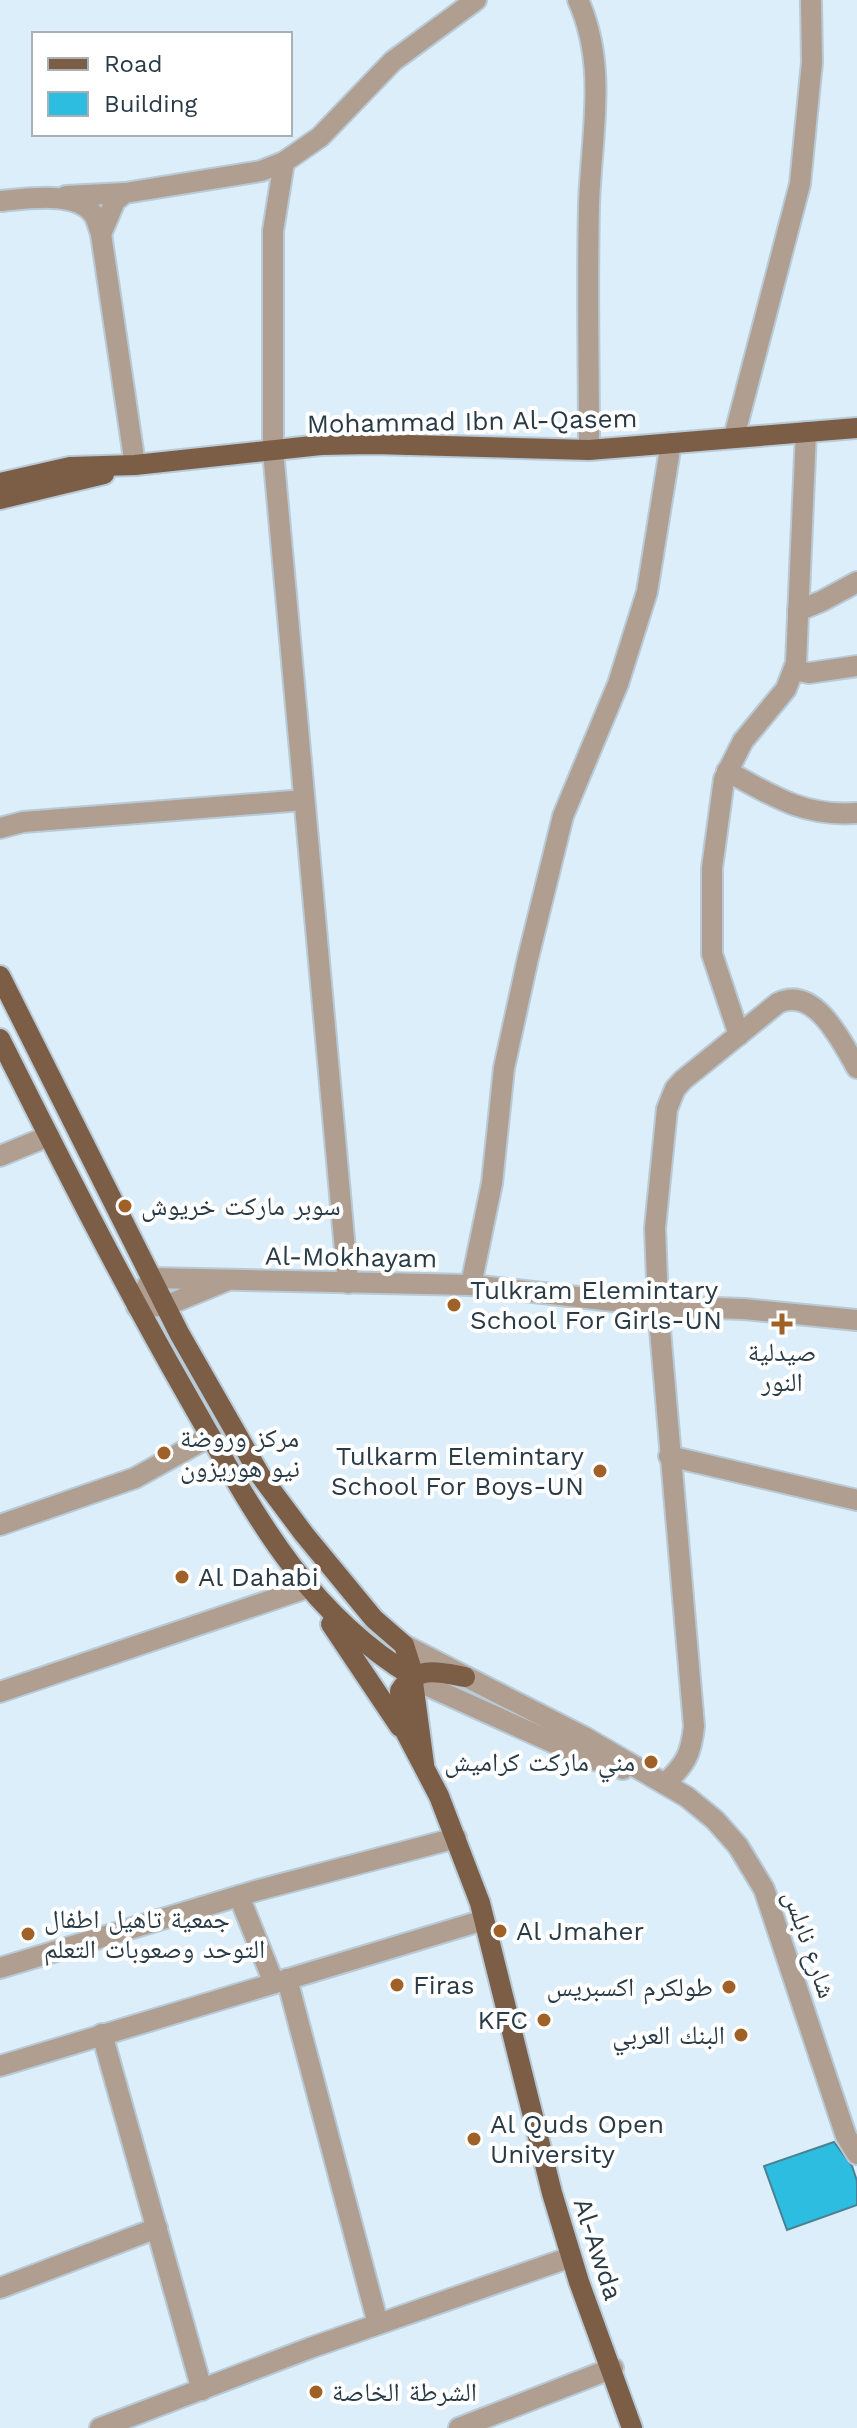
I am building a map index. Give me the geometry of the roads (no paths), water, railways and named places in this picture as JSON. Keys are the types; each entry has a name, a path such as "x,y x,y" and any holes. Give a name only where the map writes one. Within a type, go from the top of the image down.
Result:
{"main road":[{"name":"Mohammad Ibn Al-Qasem","path":"135,465 373,444 589,450 857,428"},
{"path":"0,483 70,467 135,465"},
{"path":"0,499 135,465"},
{"path":"0,976 165,1306 225,1418 260,1475 304,1534 366,1609 404,1645 412,1676"},
{"path":"0,1039 137,1307 250,1504 424,1764"},
{"path":"307,1588 367,1646 412,1676"},
{"path":"424,1764 405,1731 400,1691 412,1676 431,1671 465,1677"},
{"name":"Al-Awda","path":"424,1764 456,1838 484,1920 552,2193 571,2257 632,2428"}],"street":[{"path":"0,201 125,193 261,171 284,162 320,137 393,61 476,0"},
{"path":"578,0 591,39 597,82 589,207 589,450"},
{"path":"734,437 800,184 812,62 811,0"},
{"path":"284,162 273,231 273,451 348,1283"},
{"path":"101,234 115,201 125,193"},
{"path":"46,197 86,206 95,216 101,234 135,465"},
{"path":"739,1035 712,954 712,868 727,771 743,741 786,689 794,670 806,432"},
{"path":"471,1285 492,1183 504,1068 528,958 563,816 618,684 647,592 671,443"},
{"path":"798,611 857,582"},
{"path":"794,670 809,673 857,666"},
{"path":"727,771 790,806 842,814 857,813"},
{"path":"0,828 23,822 304,800"},
{"path":"665,1784 689,1756 694,1726 669,1456 655,1228 670,1098 683,1080 786,999 805,1001 840,1038 857,1068"},
{"path":"0,1156 49,1136"},
{"path":"151,1278 137,1307 165,1306 226,1281"},
{"name":"Al-Mokhayam","path":"151,1278 471,1285 658,1306 744,1309 857,1320"},
{"path":"0,1525 135,1478 211,1436"},
{"path":"669,1456 857,1500"},
{"path":"0,1692 307,1588"},
{"path":"404,1645 586,1738 665,1784"},
{"path":"412,1676 585,1757 665,1784"},
{"name":"شارع نابلس","path":"665,1784 715,1820 738,1846 758,1877 846,2136 857,2154"},
{"path":"0,1968 239,1896 456,1838"},
{"path":"239,1896 280,1981 378,2324"},
{"path":"0,2066 484,1920"},
{"path":"102,2034 202,2390"},
{"path":"0,2288 157,2228"},
{"path":"100,2428 378,2324 571,2257"},
{"path":"459,2428 613,2368"}],"place":[{"name":"سوبر ماركت خريوش","path":"125,1206"},
{"name":"Tulkram Elemintary School For Girls-UN","path":"454,1305"},
{"name":"صيدلية النور","path":"782,1324"},
{"name":"مركز وروضة نيو هوريزون","path":"164,1453"},
{"name":"Tulkarm Elemintary School For Boys-UN","path":"600,1471"},
{"name":"Al Dahabi","path":"182,1577"},
{"name":"مني ماركت كراميش","path":"651,1762"},
{"name":"Al Jmaher","path":"500,1931"},
{"name":"جمعية تاهيل اطفال التوحد وصعوبات التعلم","path":"28,1934"},
{"name":"Firas","path":"397,1985"},
{"name":"طولكرم اكسبريس","path":"729,1987"},
{"name":"KFC","path":"544,2020"},
{"name":"البنك العربي","path":"741,2035"},
{"name":"Al Quds Open University","path":"474,2139"},
{"name":"الشرطة الخاصة","path":"316,2392"}]}
